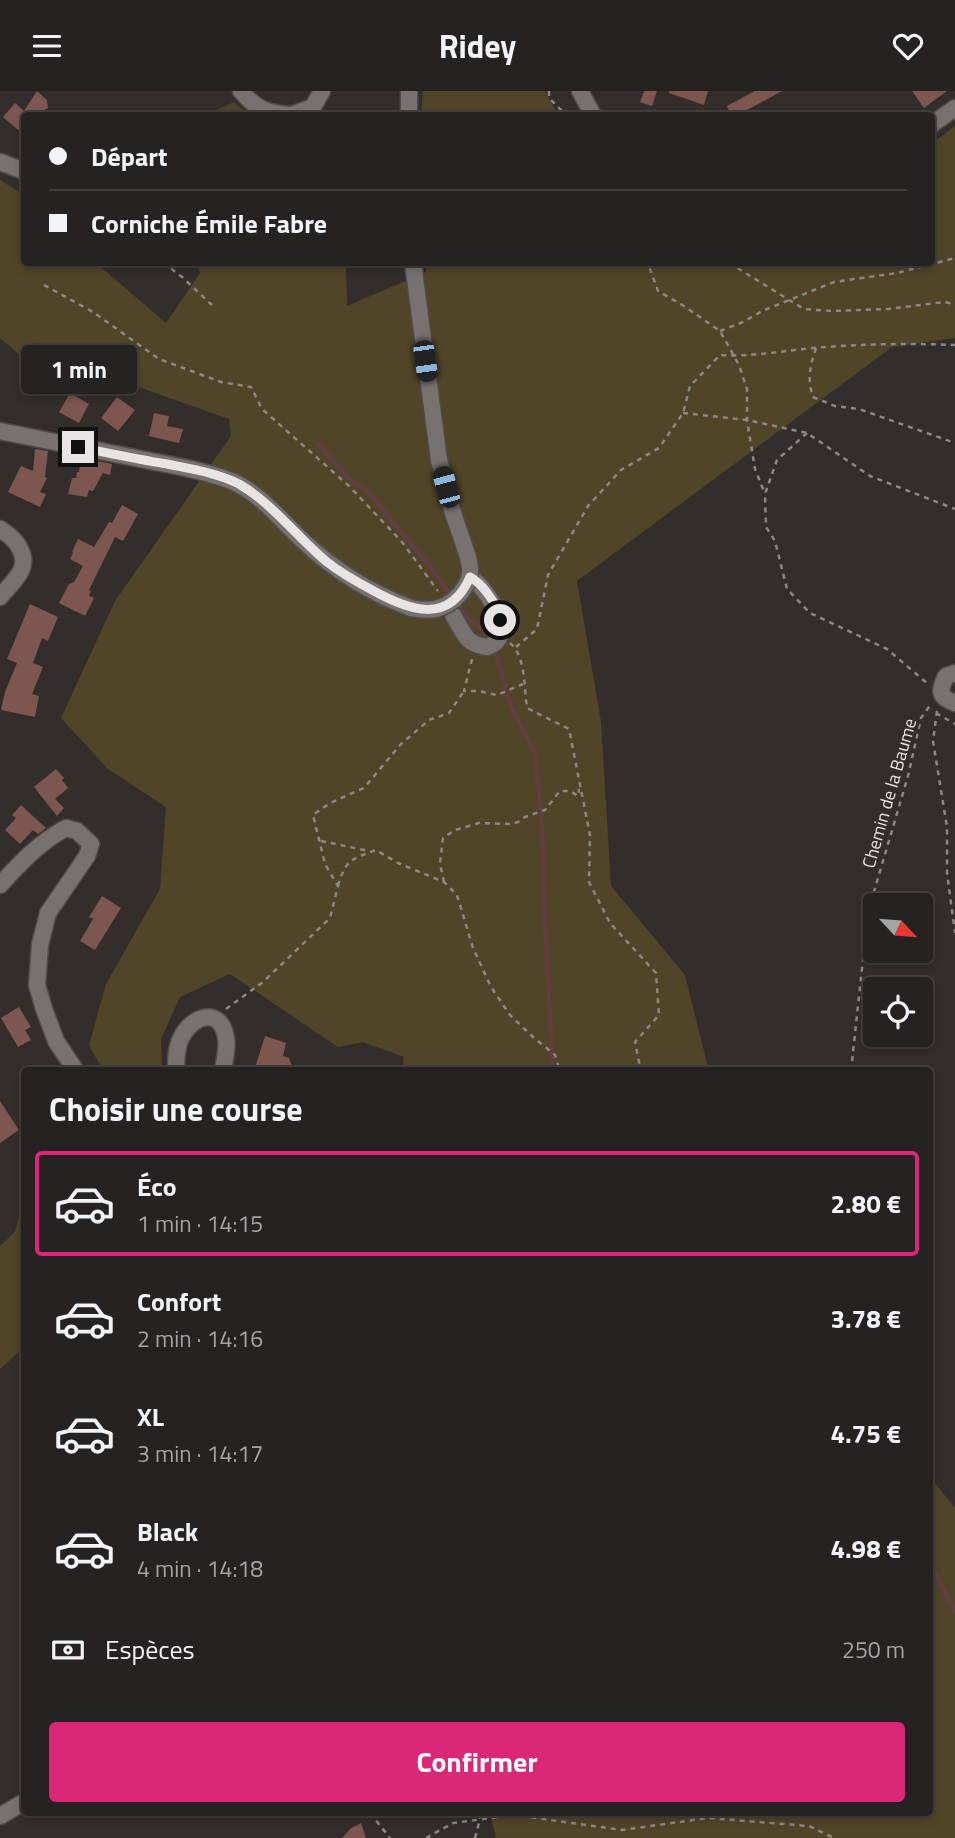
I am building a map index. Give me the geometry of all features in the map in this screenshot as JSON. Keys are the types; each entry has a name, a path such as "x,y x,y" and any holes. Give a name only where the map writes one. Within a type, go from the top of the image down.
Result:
{"street":[{"path":"242,91 250,102 267,112"},
{"path":"299,112 313,107 322,91"},
{"path":"409,112 410,91"},
{"path":"580,91 591,112"},
{"path":"935,122 955,108"},
{"path":"0,162 21,170"},
{"path":"0,431 186,468 238,484 260,499 328,563 351,579 411,608 423,611 440,609 463,589 470,577 468,557 439,460 413,266"},
{"path":"0,529 18,544 25,557 21,572 0,597"},
{"path":"453,615 471,643 487,647 498,641 499,613 478,582 470,577"},
{"path":"943,699 946,677 955,673"},
{"path":"0,885 25,858 66,828 77,831 91,844 87,856 48,913 40,945 37,985 56,1041 73,1067"},
{"path":"176,1067 179,1041 188,1027 205,1017 222,1024 227,1039 224,1067"},
{"path":"0,1816 21,1804"}],"path":[{"path":"549,91 550,97 563,112"},
{"path":"935,263 955,258"},
{"path":"167,266 212,305"},
{"path":"646,266 650,269 658,291 720,331 740,365 747,389 747,420 755,469 765,494 766,527 775,541 787,589 810,613 887,649 943,699 955,724"},
{"path":"734,266 804,309 831,311 888,309 944,302 955,304"},
{"path":"720,331 834,282 897,273 924,266"},
{"path":"44,285 93,312 159,359 222,382 251,387 262,408 349,486 402,542 438,592"},
{"path":"516,647 537,629 548,575 588,506 621,470 659,448 683,413 690,386 720,355 816,348 955,345"},
{"path":"816,348 808,369 813,397 955,443"},
{"path":"683,413 747,420 807,433 870,476 955,509"},
{"path":"765,494 777,460 807,433"},
{"path":"500,635 516,647 524,670 527,708 569,729 590,835 589,883 610,923 656,974 659,1015 635,1042 641,1067"},
{"path":"338,886 325,864 313,815 330,803 364,788 401,744 429,720 449,713 464,691 477,646"},
{"path":"464,691 497,695 523,684"},
{"path":"943,699 933,741 947,827 947,873 955,933"},
{"name":"Chemin de la Baume","path":"851,1067 868,912 908,776 921,718 930,705 943,699"},
{"path":"444,882 440,864 443,838 455,830 478,823 518,822 545,810 560,791 570,791 578,796 580,786"},
{"path":"320,841 372,852"},
{"path":"215,1019 263,982 330,918 344,868 355,858 376,850 398,863 444,882 457,895 473,948 491,987 510,1015 555,1055 560,1067"},
{"path":"372,1816 390,1838"},
{"path":"475,1838 479,1816"},
{"path":"426,1838 453,1823 506,1816"},
{"path":"521,1816 622,1831 708,1818 809,1826 834,1838"}],"shaded area":[{"path":"423,91 545,91 556,112 421,112"},
{"path":"234,102 246,112 122,110 215,111"},
{"path":"955,126 955,338 892,347 577,581 601,722 611,886 685,975 708,1067 403,1067 404,1057 363,1042 338,1047 230,974 180,997 161,1039 162,1067 101,1067 89,1045 106,984 160,889 166,807 108,769 61,718 115,601 231,436 229,419 62,360 48,379 0,338 0,180 21,193 21,266 100,266 166,323 200,273 198,266 346,266 347,306 426,272 426,266 935,266 935,141"},
{"path":"21,1209 21,1350 0,1369 0,1246 15,1232"},
{"path":"933,1481 955,1508 955,1838 496,1838 491,1816 933,1816"}],"building":[{"path":"37,91 47,100 48,108 40,112 21,112 21,132 3,117 15,103 24,111"},
{"path":"644,91 657,91 652,106 640,102"},
{"path":"669,91 708,91 704,105"},
{"path":"755,91 782,91 744,112 730,112 727,106"},
{"path":"912,91 947,91 924,108"},
{"path":"70,393 89,404 79,423 59,412"},
{"path":"117,397 135,410 118,431 101,418"},
{"path":"154,413 169,416 167,426 183,429 179,443 149,436"},
{"path":"35,449 48,451 47,478 40,492 46,494 40,507 8,492 21,466 33,471"},
{"path":"81,458 112,464 110,475 103,473 93,491 89,490 87,497 68,494 72,478 76,478 79,472"},
{"path":"122,505 138,514 123,541 115,537 89,590 89,596 94,598 85,616 59,603 83,566 70,559 72,552 78,539 94,547"},
{"path":"30,604 58,617 48,641 42,638 33,663 43,667 32,694 39,696 35,717 1,710 17,663 7,659"},
{"path":"56,769 68,788 55,799 64,808 57,816 34,787"},
{"path":"21,805 46,828 38,834 33,830 20,844 5,830 16,818 12,815"},
{"path":"102,896 121,908 95,950 80,941 93,919 89,917"},
{"path":"19,1007 31,1027 25,1030 31,1040 18,1047 1,1018"},
{"path":"265,1036 286,1043 283,1056 289,1058 292,1067 255,1067"},
{"path":"0,1101 19,1130 0,1143"},
{"path":"361,1823 366,1838 342,1838 350,1829"}],"waterway":[{"path":"318,444 351,481 369,493 427,563 465,615 492,638"},
{"path":"496,654 511,707 535,753 542,827 553,1067"},
{"path":"933,1570 955,1612"}],"route":[{"path":"78,447 186,468 238,484 260,499 328,563 351,579 411,608 423,611 440,609 454,600 470,577 478,582 499,613 500,620"}]}
